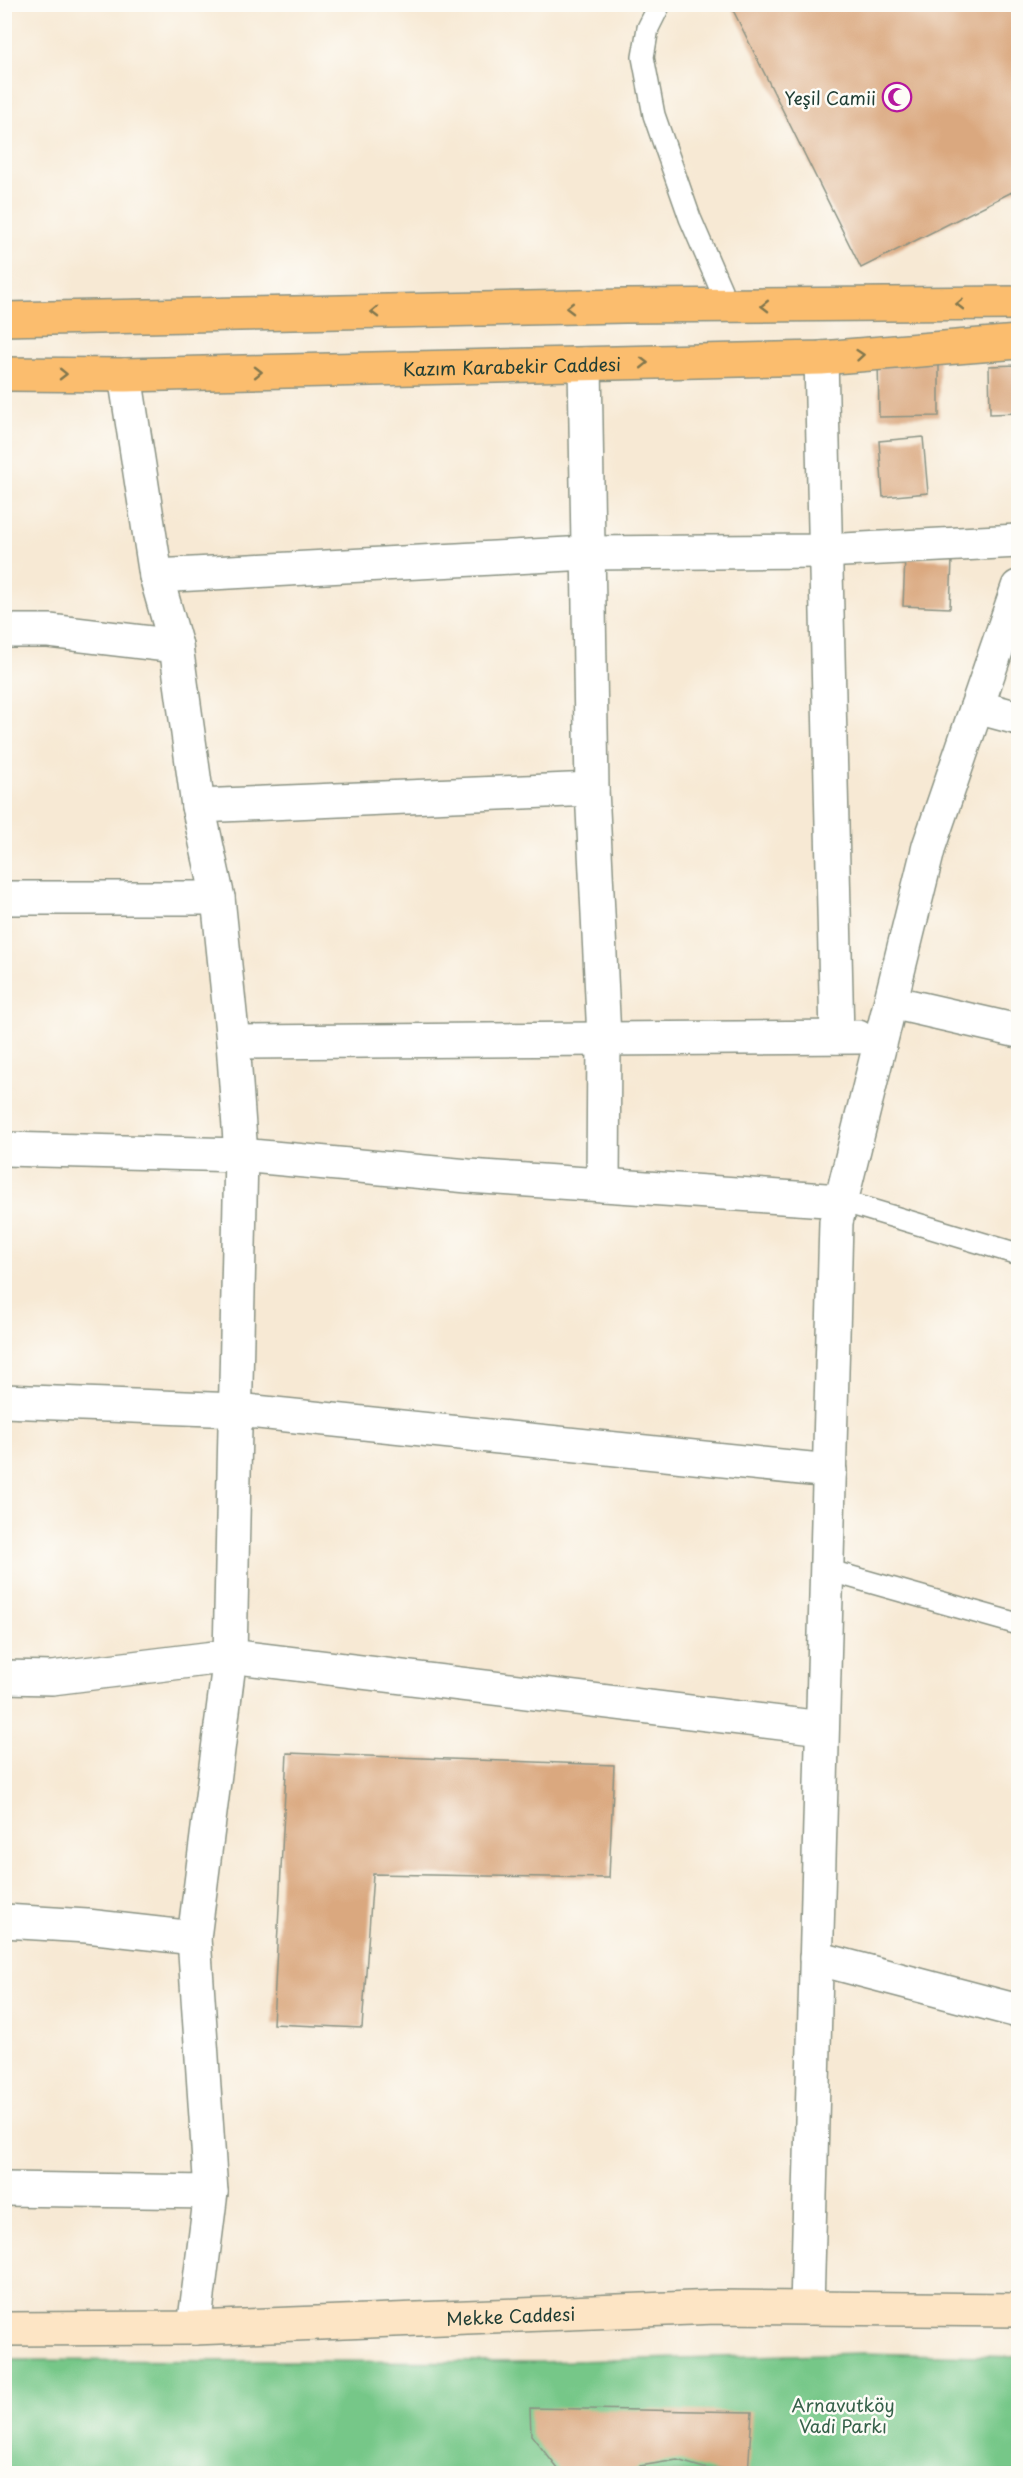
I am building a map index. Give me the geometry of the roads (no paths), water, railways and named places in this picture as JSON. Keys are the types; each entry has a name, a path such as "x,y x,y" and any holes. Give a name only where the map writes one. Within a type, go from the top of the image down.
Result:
{"main road":[{"path":"4,319 1018,303"},
{"name":"Kazım Karabekir Caddesi","path":"4,374 125,375 821,358 1018,342"}],"street":[{"path":"821,358 837,1037"},
{"path":"585,364 592,789 604,1038 603,1185"},
{"path":"125,375 156,576 176,646 198,806 218,898 233,1042 241,1155 230,1656 194,1938 211,2192 194,2328"},
{"path":"156,576 588,553 824,551 1018,541"},
{"path":"807,2308 836,1222 929,846 1018,587"},
{"path":"4,631 49,631 176,646"},
{"path":"977,707 1018,718"},
{"path":"198,806 592,789"},
{"path":"4,898 218,898"},
{"path":"891,1002 1018,1031"},
{"path":"233,1042 882,1037"},
{"path":"4,1149 241,1155 468,1176 841,1201"},
{"path":"4,1401 237,1410 830,1471"},
{"path":"4,1677 51,1678 230,1656 822,1728"},
{"path":"4,1921 87,1926 194,1938"},
{"path":"816,1958 1018,2011"},
{"path":"4,2189 211,2192"},
{"name":"Mekke Caddesi","path":"4,2329 194,2328 716,2307 1018,2310"}],"lane":[{"path":"660,4 648,28 643,57 654,115 690,218 728,306"},
{"path":"841,1201 1018,1254"},
{"path":"827,1570 1018,1624"}],"place":[{"name":"Yeşil Camii","path":"897,97"}],"park label":[{"name":"Arnavutköy Vadi Parkı","path":"843,2414"}]}
